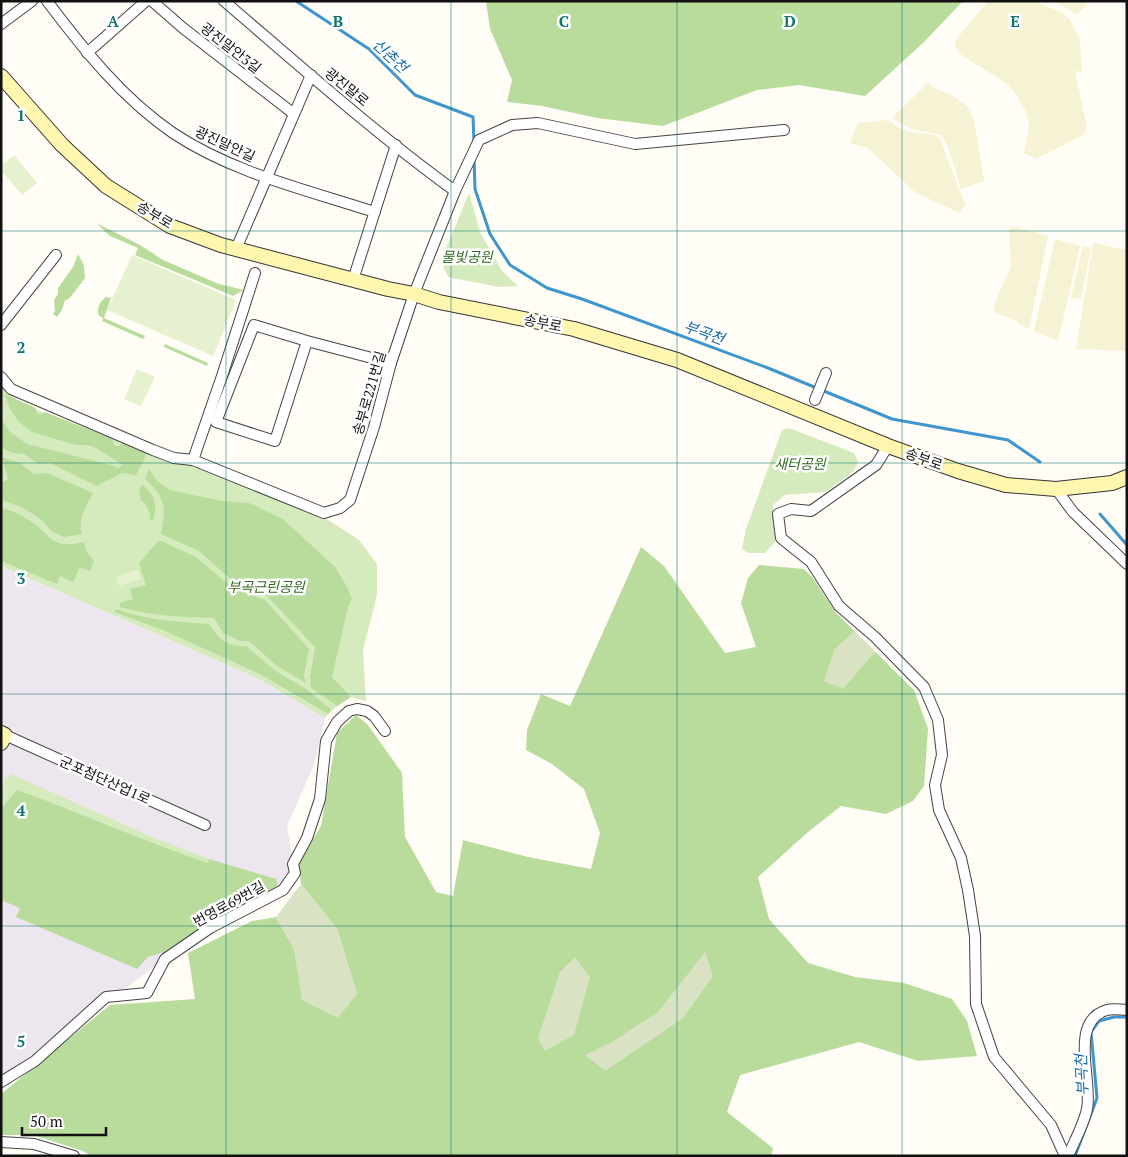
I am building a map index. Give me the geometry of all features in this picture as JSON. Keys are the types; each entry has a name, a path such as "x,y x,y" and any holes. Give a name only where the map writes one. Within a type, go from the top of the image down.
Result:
{"street":[{"path":"1,24 32,1"},
{"name":"광진말안길","path":"47,1 86,53 126,96 173,133 216,157 267,178 375,212"},
{"path":"86,53 146,1"},
{"name":"광진말안3길","path":"152,1 183,28 294,114"},
{"name":"광진말로","path":"224,1 396,145 455,191"},
{"path":"236,249 311,75"},
{"name":"송부로","path":"1,76 62,145 106,186 170,226 221,245 439,302 574,329 677,360 888,446 958,471 1006,485 1056,490 1112,483 1127,477"},
{"name":"송부로221번길","path":"193,460 324,513 340,508 350,500 414,294 455,191 479,140 512,125 538,123 635,144 784,130"},
{"path":"353,280 396,145"},
{"path":"1,325 56,254"},
{"path":"1,376 11,389 63,412 174,458 193,460 255,273"},
{"path":"306,341 275,441 216,422 254,325 306,341 391,363"},
{"path":"815,400 826,373"},
{"path":"888,446 876,465 811,511 791,509 778,514 781,538 811,562 839,606 875,637 924,687 938,720 942,755 935,785 939,810 961,858 970,898 974,936 976,1004 994,1056 1051,1125 1066,1156"},
{"path":"1056,490 1073,512 1127,564"},
{"name":"번영로69번길","path":"1,1082 35,1060 106,997 147,993 165,959 210,928 284,890 295,873 293,864 306,838 320,799 326,741 337,722 349,712 357,709 367,711 374,716 385,731"},
{"name":"군포첨단산업1로","path":"2,737 205,825"},
{"path":"1066,1156 1088,1109 1084,1042 1088,1028 1095,1017 1108,1010 1127,1010"},
{"path":"1,1142 34,1144 74,1156"}],"shaded area":[{"path":"988,1 1037,1 1061,12 1070,20 1080,40 1082,72 1075,71 1087,128 1085,134 1036,159 1024,153 1029,125 1026,112 1016,94 1006,83 960,54 956,48 955,41"},
{"path":"1055,1 1090,1 1077,15"},
{"path":"928,83 967,106 974,121 984,181 961,189 948,147 941,135 911,129 892,118"},
{"path":"888,120 901,129 935,135 940,139 966,207 963,207 960,213 916,193 868,148 850,143 858,123"},
{"path":"1016,227 1048,236 1029,329 1020,325 1017,321 996,313 993,307 1011,266 1009,231 1010,228"},
{"path":"1055,239 1080,246 1058,341 1034,331"},
{"path":"1093,243 1127,250 1127,351 1076,349"},
{"path":"1083,246 1091,248 1081,299 1071,298"},
{"path":"1,566 257,678 325,718 315,762 287,826 295,873 283,890 165,959 126,988 106,997 1,1090"}],"green space":[{"path":"486,1 963,1 924,42 865,96 799,85 757,90 663,126 597,118 542,106 507,102 512,80 490,29"},
{"path":"14,155 37,183 22,195 1,170 1,166"},
{"name":"물빛공원","path":"469,193 480,232 502,271 518,286 499,287 448,277 441,261"},
{"path":"96,223 140,245 163,260 219,284 244,290 233,296 135,255 138,248 110,236"},
{"path":"78,254 84,266 85,278 69,299 65,300 62,310 57,317 53,314 55,311 54,300 58,294 58,288 73,267"},
{"path":"132,255 236,300 213,356 107,310"},
{"path":"106,297 111,298 104,318 145,336 143,339 102,321 103,318 99,316 98,308"},
{"path":"165,344 208,363 207,366 164,347"},
{"path":"137,369 155,377 141,406 124,399"},
{"name":"부곡근린공원","path":"1,385 17,399 37,410 166,461 186,461 330,521 359,540 377,564 377,595 363,650 366,701 351,697 332,710 325,718 257,678 1,566"},
{"path":"4,394 36,408 38,414 45,412 113,439 115,446 120,446 122,443 147,453 136,475 122,473 97,486 50,463 39,464 24,454 13,453 1,448 1,418 9,431 27,444 118,468 123,465 88,445 76,445 32,432 19,422"},
{"name":"새터공원","path":"789,428 854,453 858,462 854,471 825,492 785,495 773,505 775,542 765,553 748,553 742,549 746,529 782,430"},
{"path":"1,457 20,463 34,474 47,473 93,493 81,518 82,534 64,537 51,531 42,520 22,507 1,500 1,483 8,479"},
{"path":"149,469 157,481 170,490 222,501 249,503 283,519 335,567 352,599 348,607 332,677 351,697 337,706 311,688 310,678 315,647 267,596 236,584 199,551 161,534 164,516 163,503 161,497 145,479"},
{"path":"142,484 153,496 155,510 153,521 150,520 150,514 145,503 141,501 139,490"},
{"path":"1,508 28,519 56,542 74,544 84,542 86,551 94,561 90,571 80,567 73,582 60,576 57,584 1,561"},
{"path":"159,540 196,557 234,589 265,600 309,649 304,676 306,683 277,666 249,641 240,641 223,633 214,618 155,614 120,607 120,603 133,599 130,589 146,585 139,563"},
{"path":"641,547 664,566 725,653 756,647 741,603 748,578 759,565 804,569 813,578 836,613 914,690 928,729 924,786 913,801 886,814 841,806 808,832 758,877 769,919 808,963 855,977 904,983 952,999 967,1021 977,1056 918,1061 859,1042 740,1075 727,1112 773,1148 771,1156 91,1156 83,1151 33,1135 1,1135 1,1094 110,1005 195,999 188,953 252,921 276,917 294,949 303,1000 357,994 337,929 301,884 299,862 321,826 337,733 356,715 368,725 402,773 405,837 436,892 453,896 463,840 528,857 591,869 600,833 584,789 552,764 526,750 527,730 541,694 570,706"},
{"path":"138,569 141,579 119,586 116,577"},
{"path":"116,609 150,618 209,624 224,641 229,644 246,646 274,670 306,689 332,710 328,714 260,674 165,631 115,612"},
{"path":"854,631 875,652 843,689 824,681 834,650"},
{"path":"11,774 152,837 209,859 208,863 17,790 1,808 3,784"},
{"path":"17,790 208,863 209,859 276,879 278,886 233,907 165,952 148,957 137,969 16,917 20,908 1,900 1,808"},
{"path":"301,884 337,929 357,994 338,1018 302,1000 294,949 276,917"},
{"path":"705,952 713,976 682,1019 605,1071 585,1055 612,1042 658,1012"},
{"path":"575,957 590,977 574,1035 545,1051 538,1038 560,972"}],"waterway":[{"name":"신촌천","path":"296,1 369,49 415,95 473,117 474,142"},
{"name":"부곡천","path":"474,158 475,189 490,234 510,265 547,288 582,299 768,368 892,419 1008,440 1040,462"},
{"name":"부곡천","path":"1100,514 1127,545"},
{"name":"부곡천","path":"1075,1156 1097,1098 1091,1032 1099,1021 1114,1017 1127,1017"}]}
